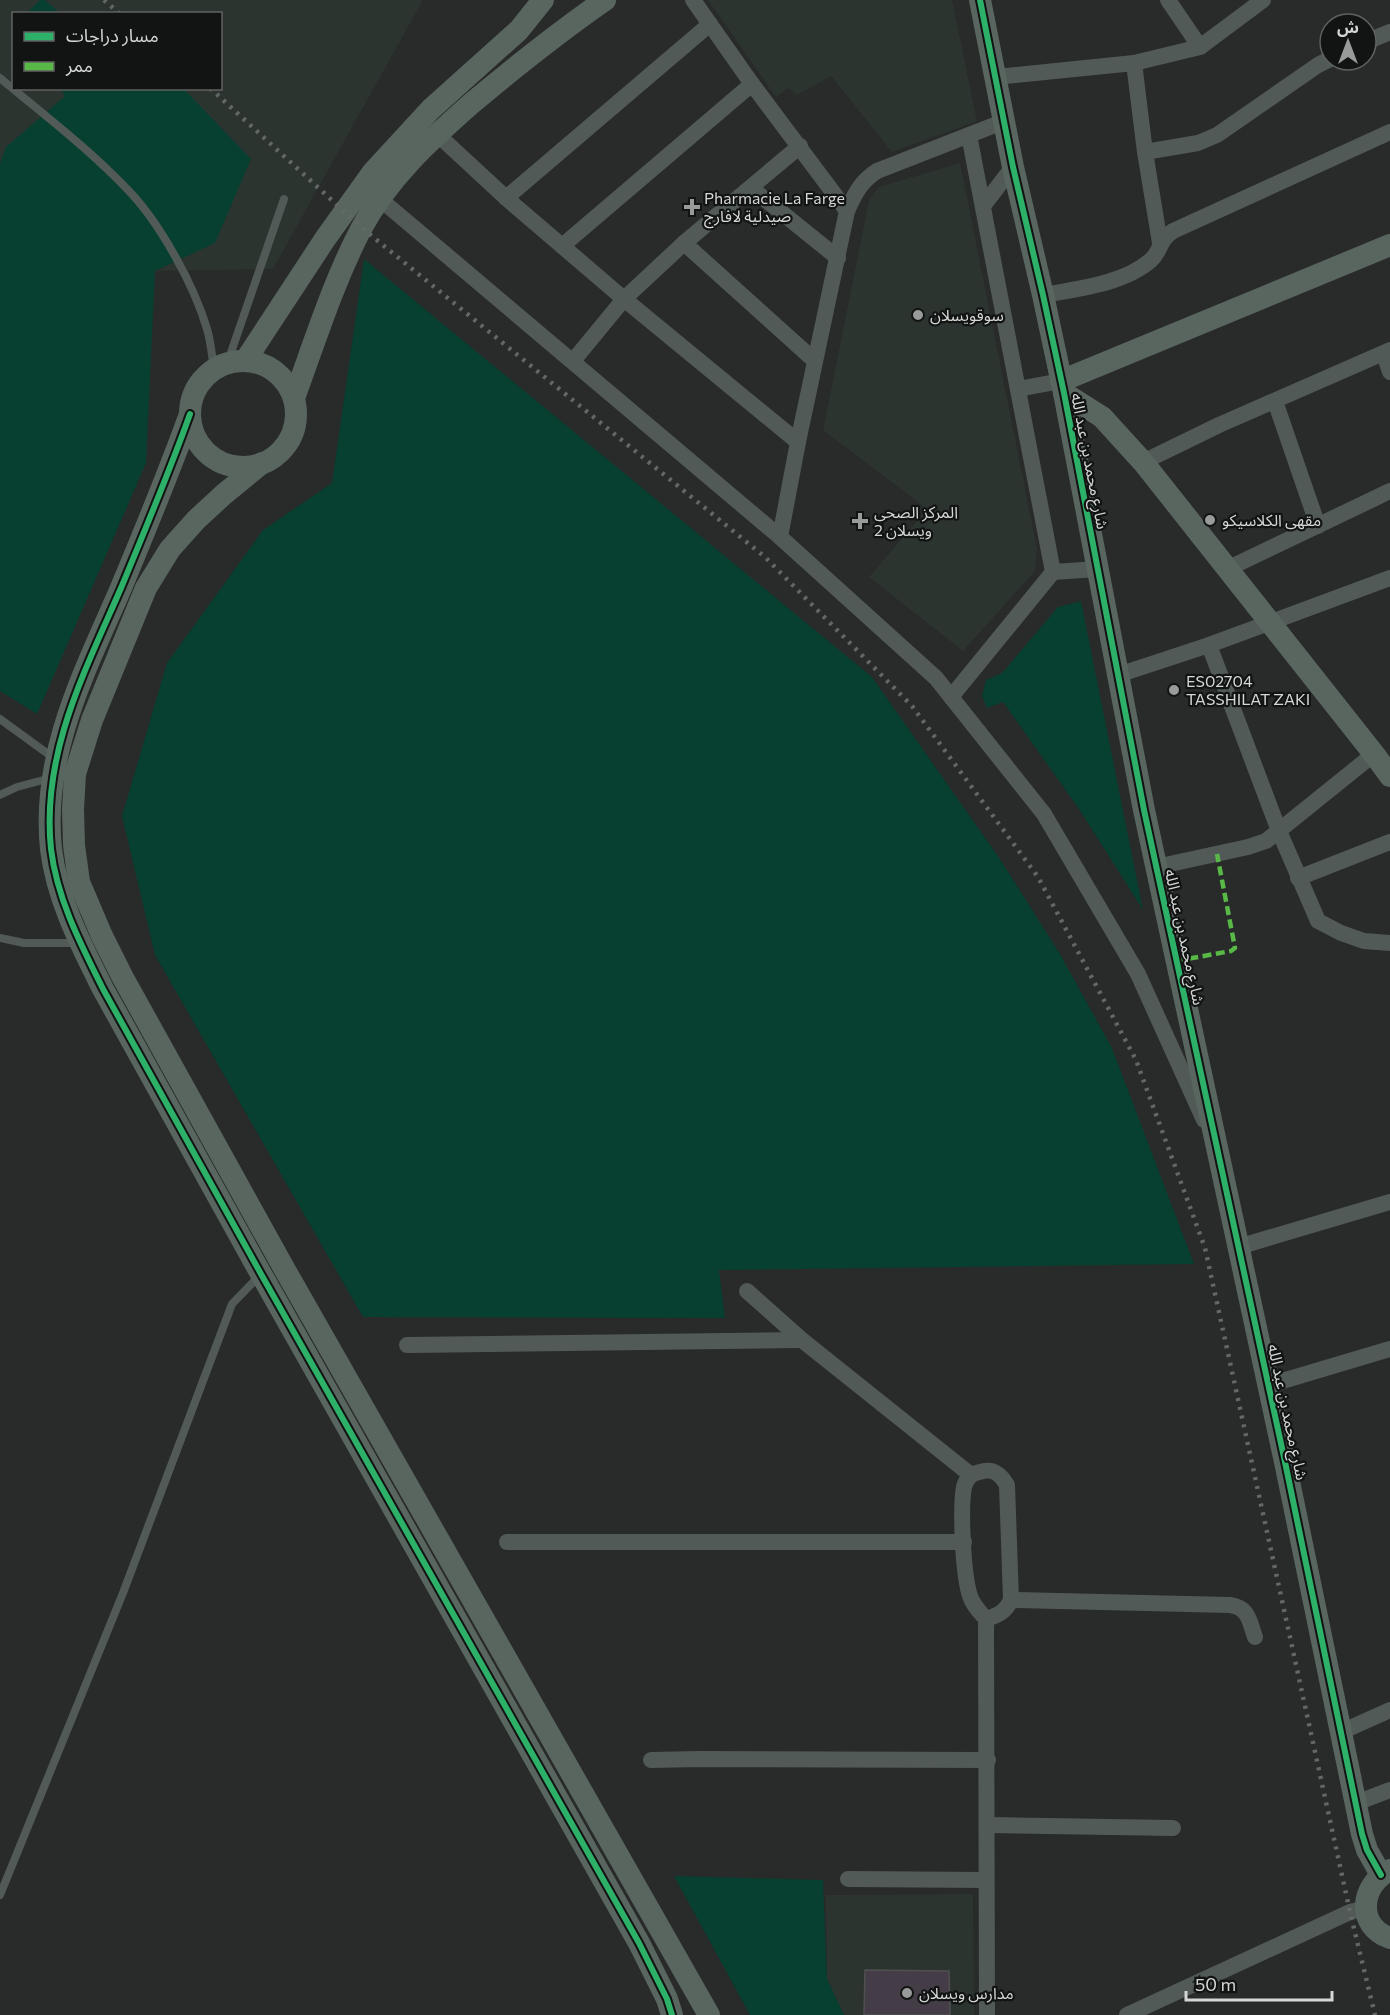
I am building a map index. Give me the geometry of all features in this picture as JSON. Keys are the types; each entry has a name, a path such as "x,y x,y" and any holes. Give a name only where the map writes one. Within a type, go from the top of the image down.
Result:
{"street":[{"path":"543,0 519,30 431,109 373,172 325,239 228,365 201,381 193,397 190,414 162,490 69,709 62,770 51,812 51,849 60,890 80,943 103,989 261,1274 639,1943 667,1999 672,2015"},
{"path":"294,398 341,272 362,228 380,199 415,156 437,134 513,69 605,0"},
{"path":"693,0 752,84 847,211"},
{"name":"شارع محمد بن عبد الله","path":"980,0 1013,167 1063,387 1156,867 1269,1385 1362,1834 1367,1850 1385,1872"},
{"path":"1168,0 1200,47"},
{"path":"996,76 1134,63 1200,47 1263,0"},
{"path":"506,198 710,24"},
{"path":"1134,63 1145,152 1160,243"},
{"path":"1145,152 1198,143 1217,135 1318,64"},
{"path":"562,246 752,84"},
{"path":"780,537 847,211 865,178 876,171 1005,121"},
{"path":"1043,295 1096,285 1129,274 1149,262 1156,254 1160,243 1173,231 1390,132"},
{"path":"437,134 562,246 798,442"},
{"path":"969,135 1053,572"},
{"path":"573,361 624,298 684,243 800,146"},
{"path":"983,206 1013,167"},
{"path":"750,188 838,258"},
{"path":"380,199 780,537 936,678 1044,814 1132,964 1217,1148"},
{"path":"684,243 815,361"},
{"path":"1018,389 1063,387 1390,245"},
{"path":"1143,462 1219,425 1387,352 1390,372"},
{"path":"228,365 261,364 275,372 287,384 294,398 296,414 294,430 287,444 276,455 262,463 196,520 170,549 146,588 92,720 62,770 73,809 74,845 80,882 102,936 122,976 285,1270 709,2015"},
{"path":"1063,387 1102,417 1143,462 1390,776"},
{"path":"1275,401 1318,526"},
{"path":"190,414 193,430 201,446 213,458 229,465 246,466 262,463"},
{"path":"1227,569 1390,491"},
{"path":"951,697 1053,572 1097,569"},
{"path":"1118,675 1209,645 1390,578"},
{"path":"1209,645 1279,831 1318,921 1341,933 1364,941 1390,943"},
{"path":"1156,867 1266,841 1374,754"},
{"path":"1298,878 1390,842"},
{"path":"1238,1247 1390,1202"},
{"path":"747,1291 801,1340 971,1474"},
{"path":"407,1345 801,1340"},
{"path":"1269,1385 1390,1349"},
{"path":"986,1618 996,1616 1006,1610 1011,1600 1007,1485 1001,1476 992,1471 971,1474 964,1485 964,1542 969,1593 976,1608 986,1618 987,2015"},
{"path":"507,1542 964,1542"},
{"path":"1011,1600 1230,1605 1240,1607 1247,1613 1255,1637"},
{"path":"1341,1732 1390,1710"},
{"path":"651,1760 988,1760"},
{"path":"1356,1803 1390,1790"},
{"path":"988,1825 1173,1828"},
{"path":"1385,1872 1373,1882 1368,1891 1366,1908 1377,1931 1389,1939"},
{"path":"848,1879 986,1880"},
{"path":"1127,2015 1350,1912 1366,1908"}],"lane":[{"path":"0,78 12,88"},
{"path":"14,90 97,160 129,191 161,233 185,274 208,330 228,365"},
{"path":"228,365 284,199"},
{"path":"0,719 62,770 0,795"},
{"path":"0,938 24,943 80,943 102,936"},
{"path":"0,1895 123,1593 232,1304 261,1274"}],"shaded area":[{"path":"0,0 423,0 273,269 155,271 146,463 37,714 0,691"},
{"path":"708,0 952,0 977,121 892,152 831,76 797,95 788,88 776,97"},
{"name":"سوقويسلان","path":"960,163 1037,549 1035,571 963,651 869,577 927,509 823,430 869,200 879,187"},
{"path":"973,1894 974,2015 844,2015 827,1979 826,1895"}],"green space":[{"path":"40,0 45,0 59,12 28,12"},
{"path":"61,90 185,90 251,159 215,243 155,271 146,463 37,714 0,691 0,163 6,147 65,96"},
{"path":"364,259 872,677 1000,859 1060,954 1112,1048 1194,1264 719,1270 725,1318 363,1317 155,955 122,816 167,663 263,530 332,483"},
{"path":"1081,601 1143,910 1079,809 1003,702 987,708 982,696 986,680 1002,673 1058,607"},
{"path":"674,1876 823,1880 827,1979 844,2015 750,2015"}],"building":[{"name":"مدارس ويسلان","path":"865,1970 949,1971 950,2015 864,2015"}],"railway":[{"path":"104,0 118,12"},
{"path":"212,90 362,228 765,557 912,706 1038,877 1136,1060 1205,1248 1350,1912 1375,2015"}],"marked path":[{"path":"1176,961 1231,951 1235,948 1217,854"}],"cycle path":[{"path":"980,0 1013,167 1064,393 1144,810 1285,1462 1362,1834 1367,1850 1381,1875"},
{"path":"190,414 148,523 80,682 59,747 50,814 51,849 64,904 103,989 261,1274 639,1943 667,1999 672,2015"}],"place":[{"name":"Pharmacie La Farge صيدلية لافارج","path":"692,207"},
{"name":"سوقويسلان","path":"918,315"},
{"name":"مقهى الكلاسيكو","path":"1210,520"},
{"name":"المركز الصحي ويسلان 2","path":"860,521"},
{"name":"ES02704 TASSHILAT ZAKI","path":"1174,690"},
{"name":"مدارس ويسلان","path":"907,1993"}]}
